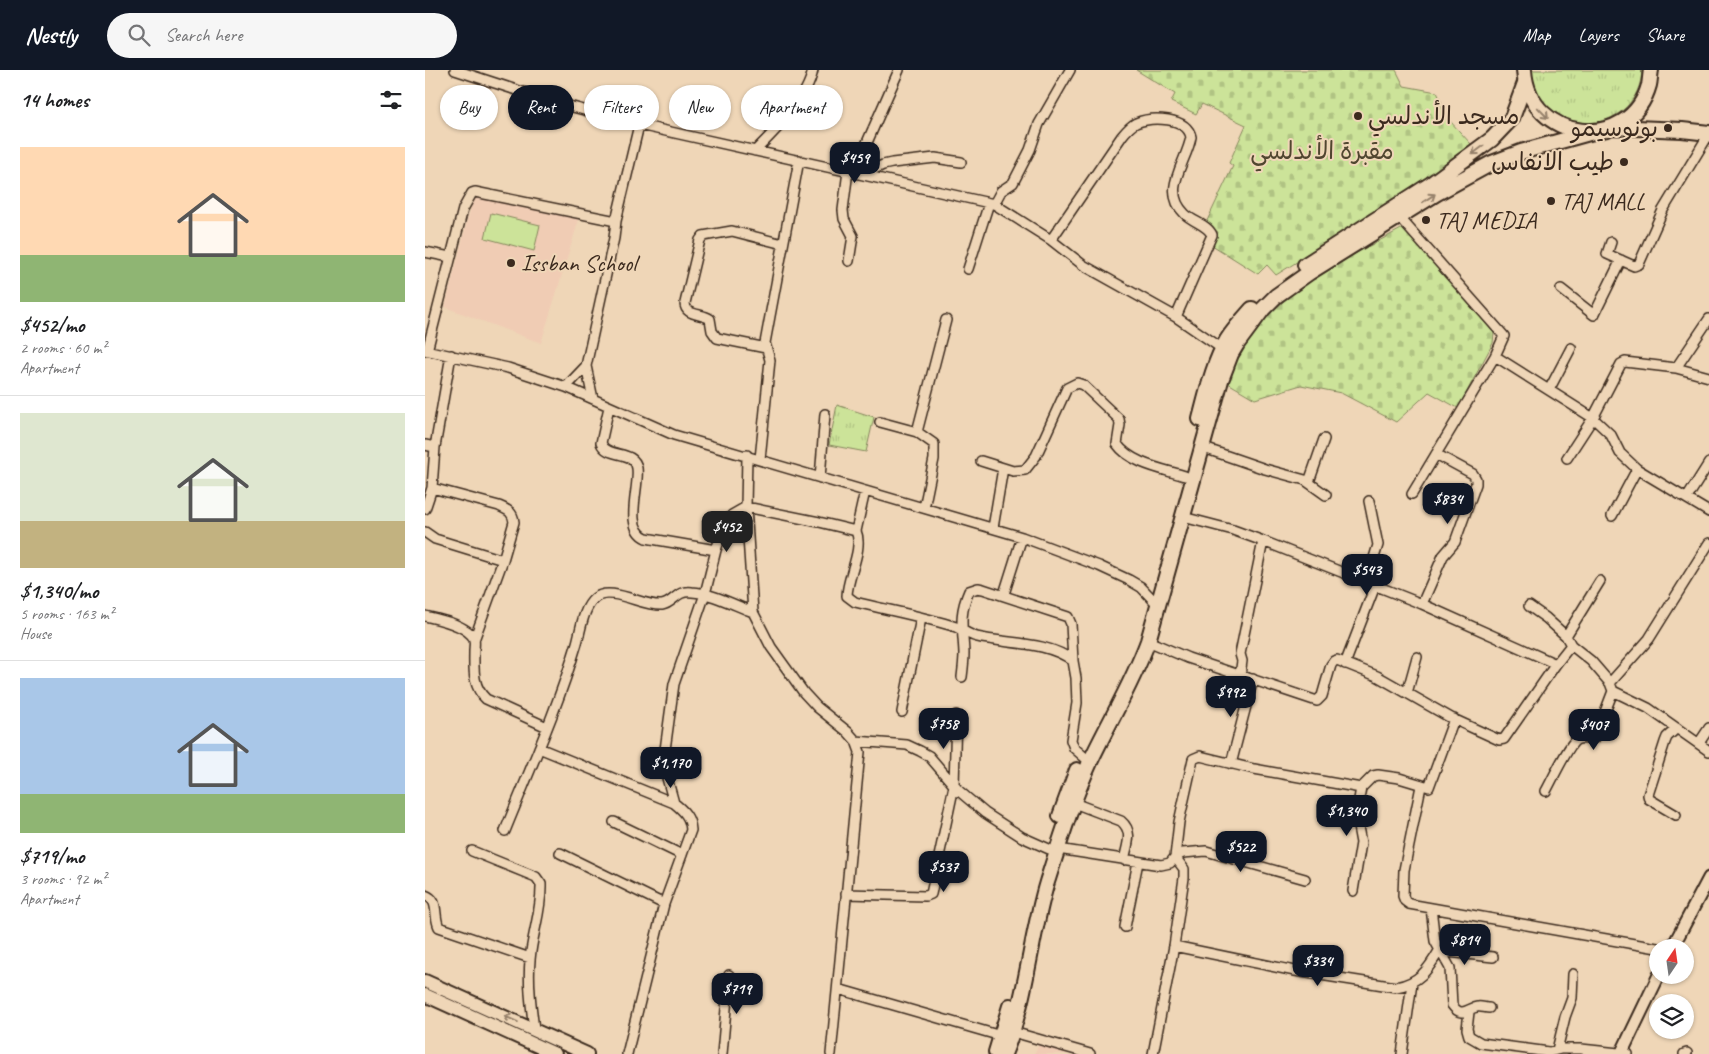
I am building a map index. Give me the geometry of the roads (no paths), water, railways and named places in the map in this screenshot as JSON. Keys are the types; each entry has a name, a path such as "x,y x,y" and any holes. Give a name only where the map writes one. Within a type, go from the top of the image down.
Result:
{"main road":[{"path":"1613,127 1629,117 1641,103 1649,85 1651,70"},
{"path":"1524,77 1534,104 1550,120 1571,130 1593,132"},
{"path":"1309,268 1431,184 1492,139 1512,118 1524,77"},
{"path":"1004,1054 1008,1017 1039,876 1054,849 1074,803 1087,759 1135,654 1155,601 1183,517 1235,328 1271,289 1399,218 1437,193 1492,163 1521,152 1613,127 1682,130 1709,134"},
{"path":"1054,849 1066,796 1141,660 1148,640 1155,601 1207,391 1227,352"},
{"path":"425,981 587,1054"},
{"path":"425,995 555,1054"},
{"path":"995,1054 1007,1034"}],"street":[{"path":"455,70 584,110"},
{"path":"755,150 792,111 810,81 813,70"},
{"path":"849,261 853,236 844,219 843,210 856,172 899,70"},
{"path":"968,269 991,204 1001,191 1013,183 1030,150 1039,124 1069,70"},
{"path":"1051,240 1129,128 1139,122 1157,120 1183,124 1190,132 1191,137 1176,177 1176,197 1185,214 1211,231 1212,235 1176,317"},
{"path":"659,129 856,172 991,204 1051,240 1083,265 1176,317 1227,352"},
{"path":"593,399 586,366 616,222 638,130"},
{"path":"1611,242 1607,254 1635,266 1639,264 1663,210 1709,134"},
{"path":"856,172 892,163 935,158 961,162"},
{"path":"760,459 770,360 765,343 799,160"},
{"path":"616,222 475,192 471,194 463,209 426,350 508,368 566,388 674,435 1022,537 1099,566 1129,580 1141,587 1155,601"},
{"path":"1399,218 1503,334 1495,356 1411,494"},
{"path":"766,348 717,338 712,331 710,319 688,311 685,305 700,240 703,236 732,231 783,244"},
{"path":"425,252 450,257"},
{"path":"1561,290 1594,315 1621,260"},
{"path":"917,432 946,320"},
{"path":"1676,368 1709,320"},
{"path":"1549,390 1571,348"},
{"path":"425,509 432,488 435,447 451,355"},
{"path":"1495,356 1593,418 1611,435 1620,453 1637,469 1709,512"},
{"path":"1567,458 1593,418 1621,364 1625,362 1676,368 1709,377"},
{"path":"566,388 586,366"},
{"path":"981,460 1019,472 1029,467 1036,456 1067,388 1077,383 1083,385 1119,419 1117,444 1126,454 1185,476"},
{"path":"609,406 601,442 606,450 630,458 636,464 637,481 634,522 637,531 646,538 716,550"},
{"path":"820,478 825,414"},
{"path":"880,422 917,432 932,441 934,459 923,508"},
{"path":"1309,482 1324,439"},
{"path":"425,444 435,447"},
{"path":"1201,448 1265,469 1295,476 1309,482 1326,496"},
{"path":"1422,604 1443,556 1455,542 1476,484 1473,474 1436,454"},
{"path":"747,455 746,507 753,612 771,648 804,693 817,707 848,732 856,741 860,752 831,1054"},
{"path":"1687,498 1709,463"},
{"path":"993,528 1003,468"},
{"path":"1612,516 1637,469"},
{"path":"432,488 477,500 509,511 514,516 503,560 474,640 475,683 480,694 486,699 547,727"},
{"path":"865,491 856,531 858,536 856,555 847,589 847,596 850,599 855,602 961,630 973,636 1044,648 1066,656 1073,661"},
{"path":"1345,664 1370,584 1379,545 1369,502"},
{"path":"674,803 667,778 664,757 670,704 674,684 705,594 716,550 726,522 736,512 746,507 856,531"},
{"path":"1183,517 1233,530 1263,541 1422,604 1556,664"},
{"path":"425,534 435,539 503,560"},
{"path":"1004,594 1022,537"},
{"path":"1240,675 1242,661 1240,654 1263,541"},
{"path":"1546,792 1573,742 1582,738 1595,738 1612,687 1649,639 1709,543"},
{"path":"1566,636 1600,581"},
{"path":"962,677 964,652 961,622 969,591 978,588 1004,594 1068,617 1071,624 1077,703 1071,740 1074,748 1087,759"},
{"path":"505,831 568,673 585,613 595,598 610,594 662,605 671,601 678,593 691,591 705,594 753,612"},
{"path":"1529,606 1566,636 1571,645 1591,661 1612,687 1648,708 1709,751"},
{"path":"425,616 455,625 467,631 474,640"},
{"path":"902,712 921,618"},
{"path":"1148,640 1188,658 1317,701 1323,696 1331,665 1337,660 1377,676 1454,719 1502,740 1571,645"},
{"path":"1407,693 1417,657"},
{"path":"1231,764 1253,679"},
{"path":"846,894 926,896 931,894 954,786 956,714"},
{"path":"1353,891 1361,843 1356,816 1361,788 1373,776 1378,774 1430,787 1454,719"},
{"path":"1676,815 1649,799 1648,795 1667,737 1677,728"},
{"path":"1699,743 1709,728"},
{"path":"856,741 907,745 920,751 929,756 954,786 985,813 1022,837 1054,849 1161,865 1169,863 1175,857 1190,852 1206,851 1305,879"},
{"path":"539,748 674,803 684,812 690,822 691,830 664,904 627,1054"},
{"path":"1153,1054 1185,872 1183,866 1175,857 1179,822 1193,759 1200,756 1231,764 1361,788"},
{"path":"1421,786 1404,870 1403,896 1409,904 1649,947"},
{"path":"1074,803 1121,821 1127,826 1129,834 1124,860"},
{"path":"614,822 682,856"},
{"path":"472,851 536,877 541,884 539,910 530,958 529,984 534,1029"},
{"path":"560,853 664,904"},
{"path":"1125,927 1138,862"},
{"path":"1677,939 1709,878"},
{"path":"425,895 433,899 437,924 443,929 530,958"},
{"path":"1431,908 1435,941 1449,968 1452,1005 1458,1010 1469,1012 1477,1007 1489,1008"},
{"path":"1173,946 1295,971 1396,987 1411,983 1425,973 1439,951"},
{"path":"1439,951 1493,958"},
{"path":"1557,1050 1572,998 1573,974"},
{"path":"722,1054 729,975"},
{"path":"1402,1054 1411,983"},
{"path":"1621,1054 1655,984"},
{"path":"838,990 1090,1054"},
{"path":"1469,1012 1467,1029 1469,1036 1481,1044 1549,1052 1581,1049 1628,1054"},
{"path":"1479,1054 1481,1044"}],"place":[{"name":"مسجد الأندلسي","path":"1358,116"},
{"name":"بونوسيمو","path":"1668,128"},
{"name":"طيب الانفاس","path":"1624,162"},
{"name":"TAJ MALL","path":"1551,201"},
{"name":"TAJ MEDIA","path":"1426,220"},
{"name":"Issban School","path":"511,263"}],"park label":[{"name":"مقبرة الأندلسي","path":"1322,151"}]}
